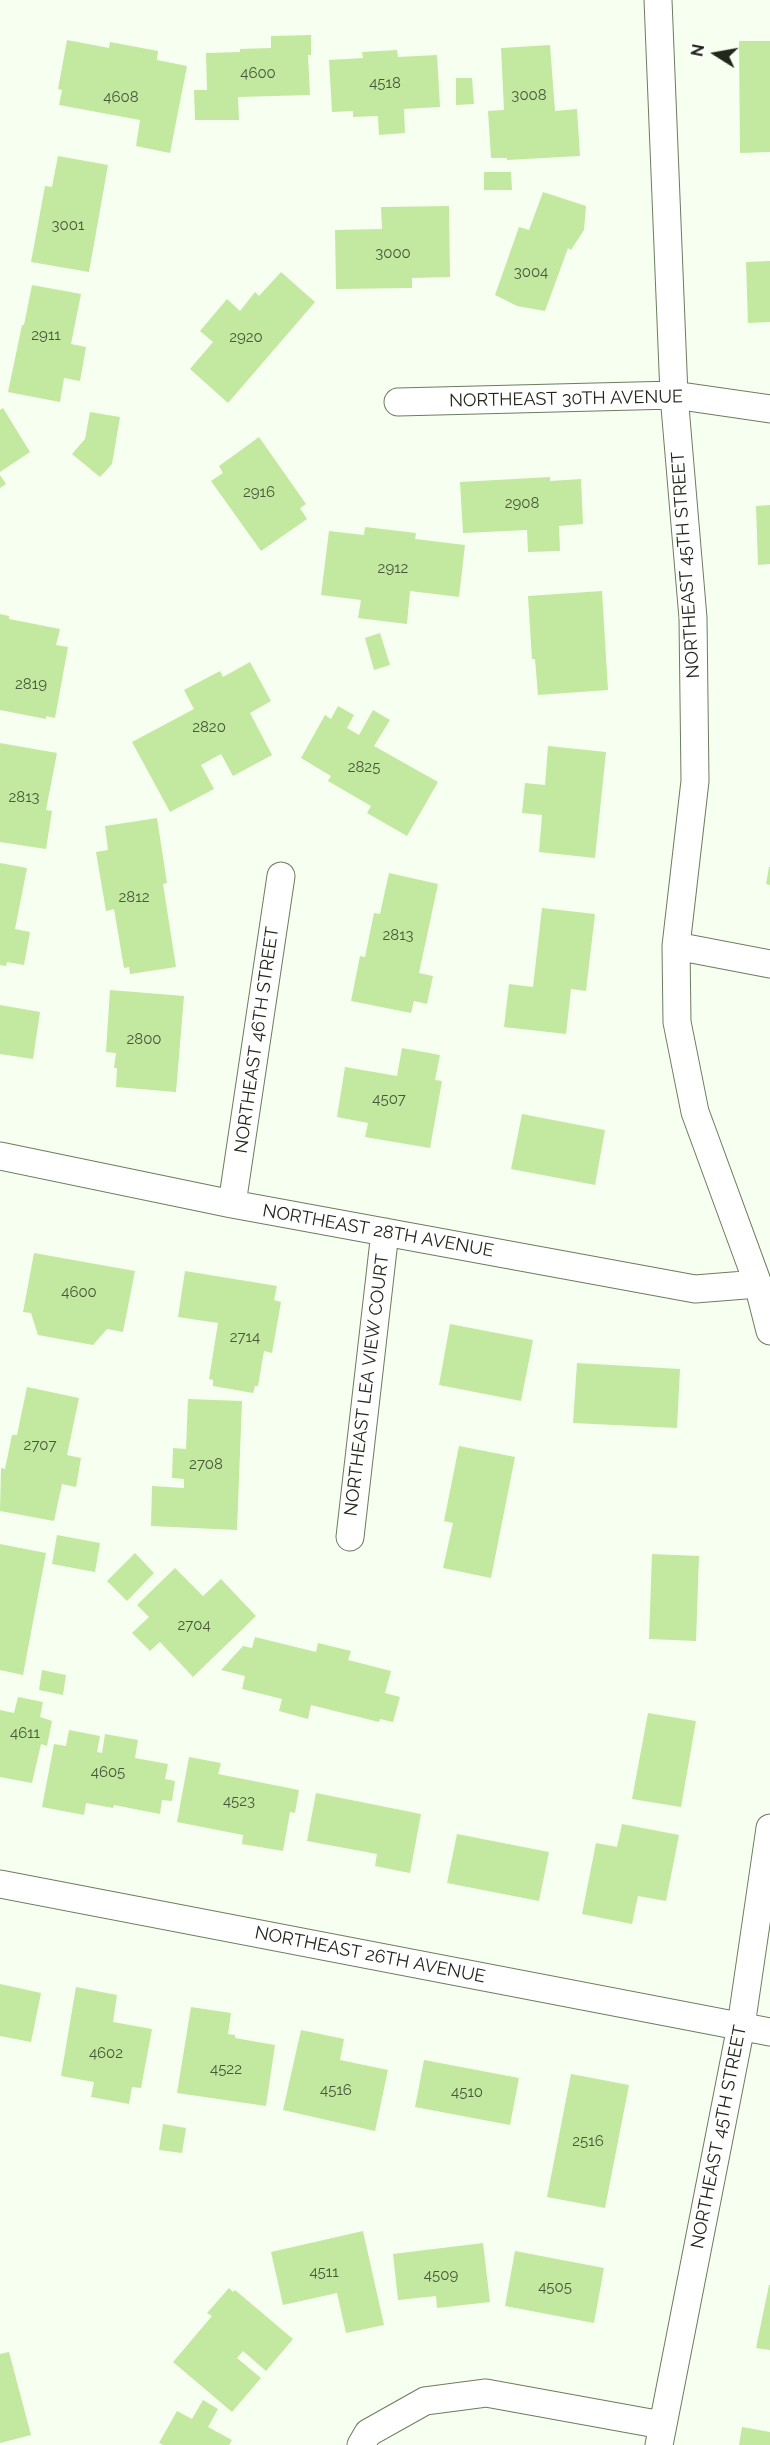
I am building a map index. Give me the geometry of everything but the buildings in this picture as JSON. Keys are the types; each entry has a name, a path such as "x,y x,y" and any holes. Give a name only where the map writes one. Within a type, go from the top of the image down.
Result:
{"street":[{"name":"NORTHEAST 45TH STREET","path":"658,0 674,395 693,618 695,781 676,946 677,1022 695,1112 758,1284 770,1331"},
{"name":"NORTHEAST 30TH AVENUE","path":"398,402 674,395 770,409"},
{"name":"NORTHEAST 46TH STREET","path":"232,1204 281,876"},
{"path":"676,946 770,963"},
{"name":"NORTHEAST 28TH AVENUE","path":"0,1156 232,1204 695,1289 758,1284"},
{"name":"NORTHEAST LEA VIEW COURT","path":"350,1538 385,1232"},
{"name":"NORTHEAST 45TH STREET","path":"660,2435 741,2026 770,1828"},
{"name":"NORTHEAST 26TH AVENUE","path":"0,1884 770,2032"},
{"path":"361,2445 368,2433 424,2402 486,2392 660,2435"}]}
